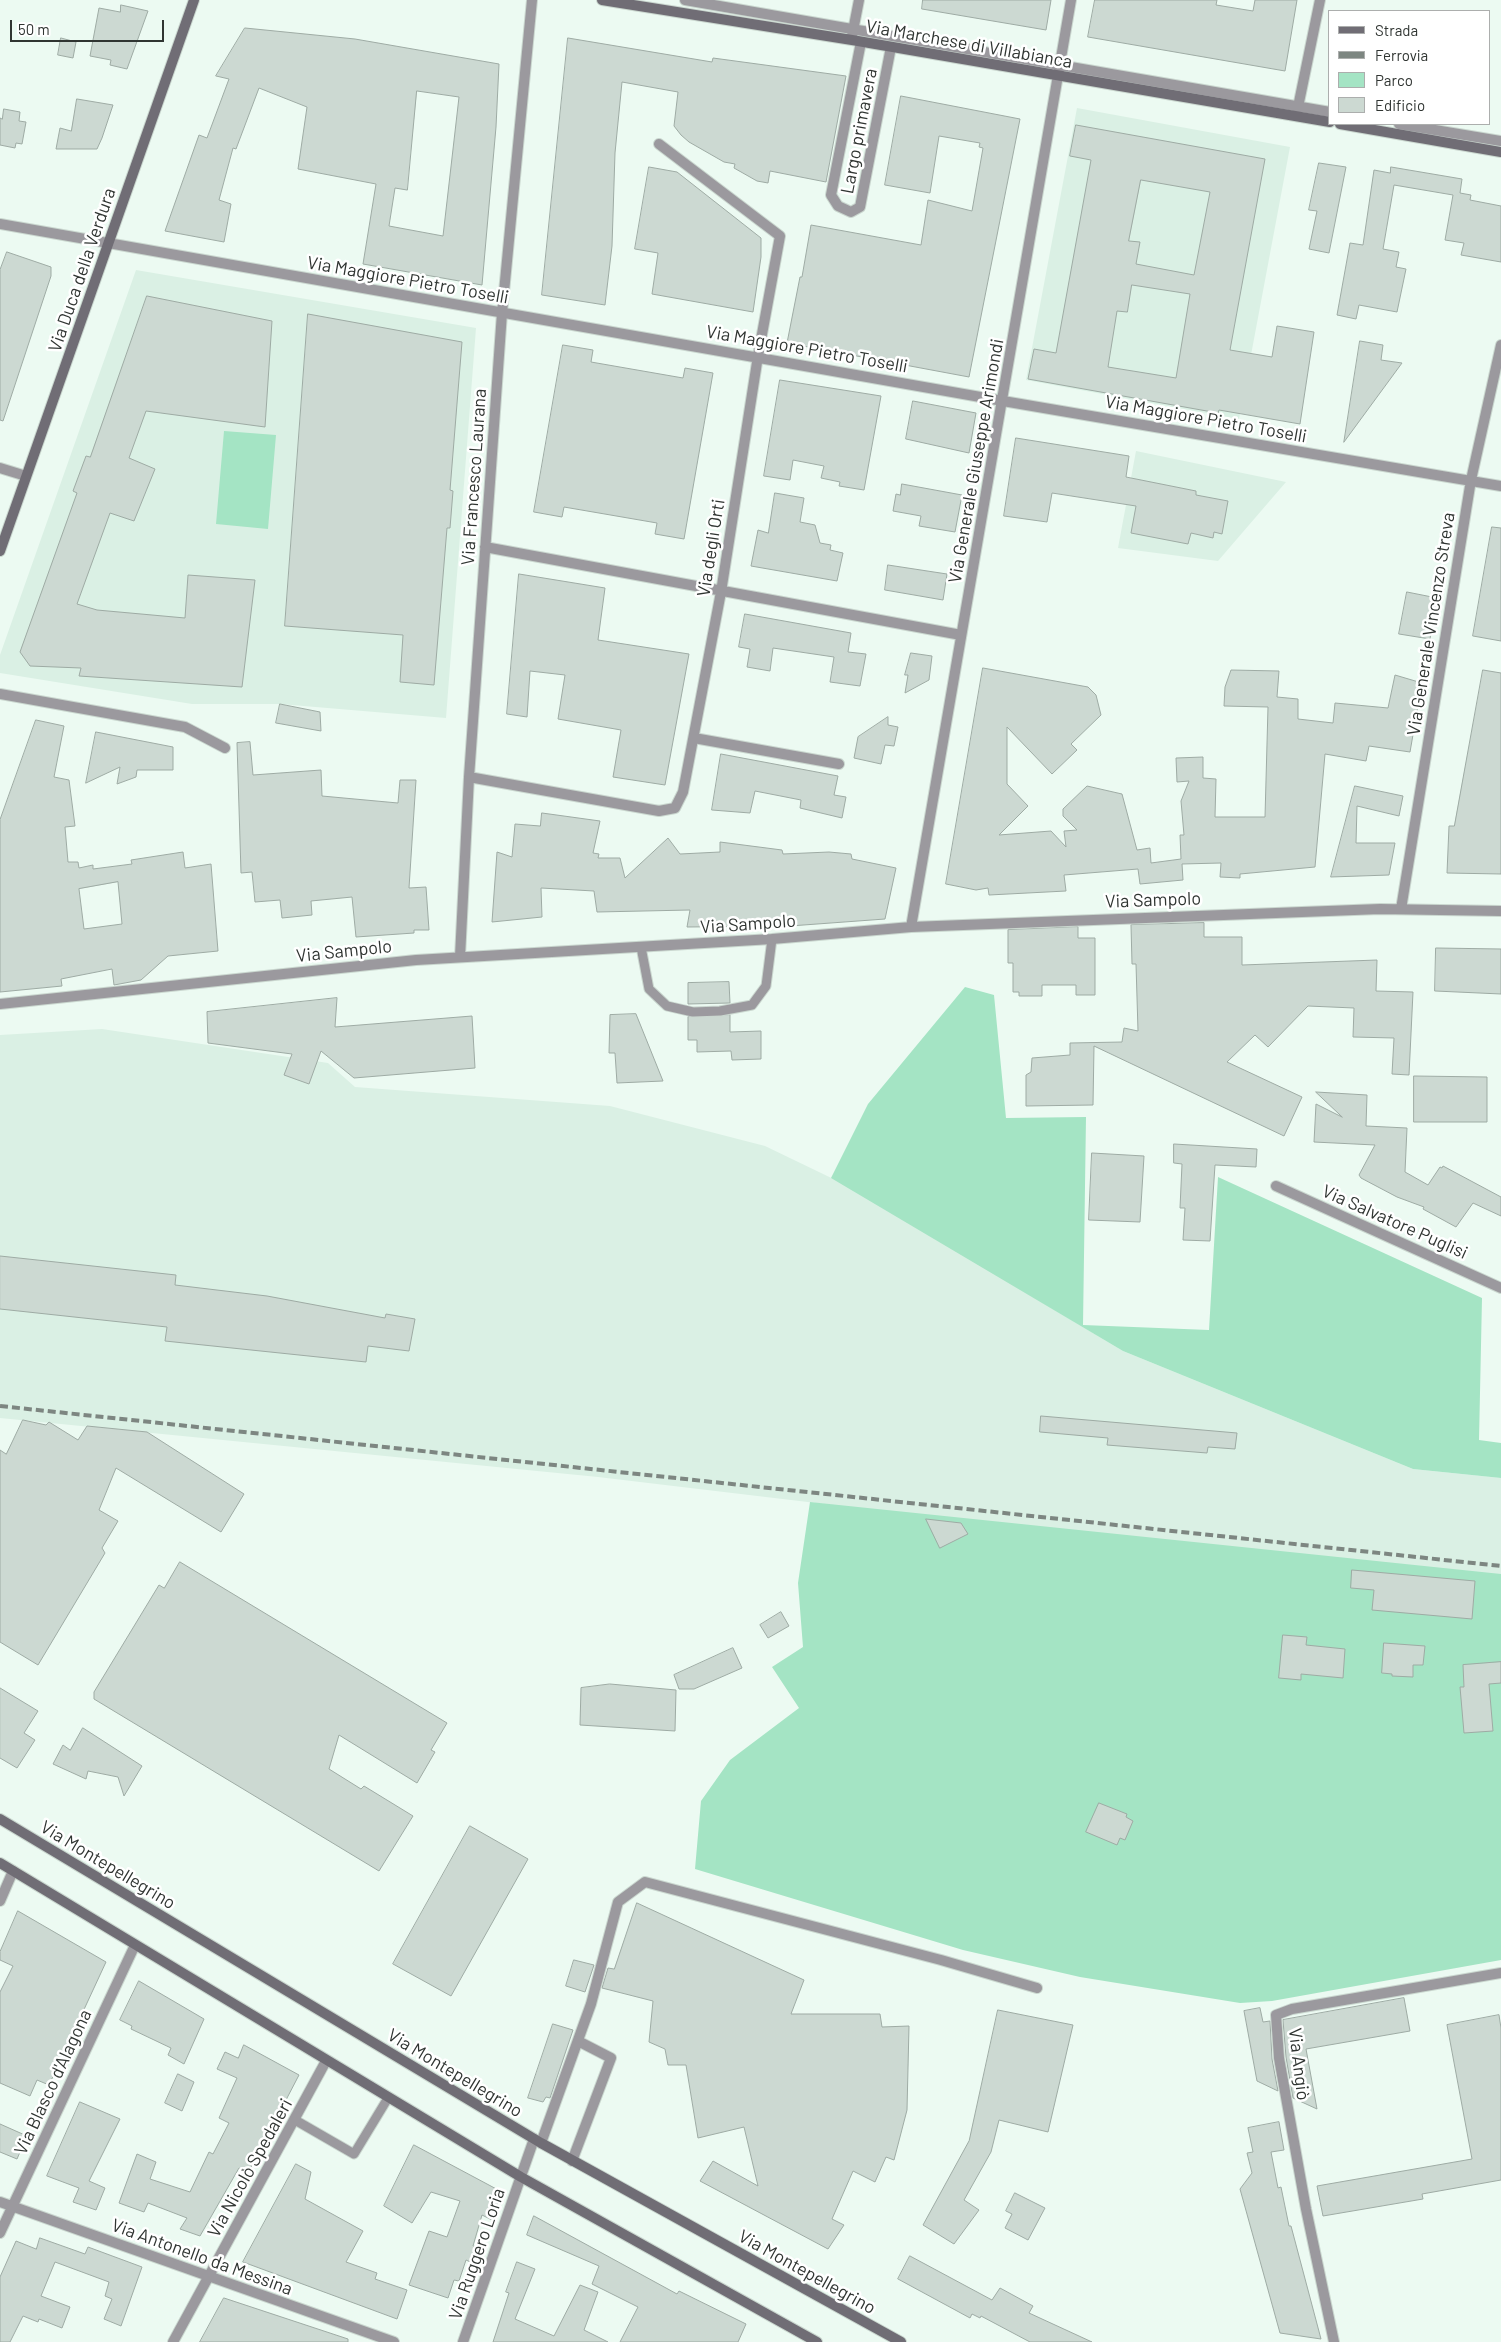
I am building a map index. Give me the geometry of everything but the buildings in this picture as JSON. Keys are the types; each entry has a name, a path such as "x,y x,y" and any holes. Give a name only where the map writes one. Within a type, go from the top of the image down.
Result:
{"street":[{"name":"Via Duca della Verdura","path":"0,551 194,0"},
{"name":"Via Francesco Laurana","path":"460,957 470,777 502,313 532,0"},
{"name":"Via Marchese di Villabianca","path":"602,0 856,37 1297,111 1328,112"},
{"name":"Via Marchese di Villabianca","path":"685,0 856,37 891,47 1059,71"},
{"path":"856,37 859,0"},
{"name":"Via Generale Giuseppe Arimondi","path":"911,927 1071,0"},
{"path":"1297,111 1320,0"},
{"name":"Largo primavera","path":"856,37 831,195 838,206 851,212 860,207 891,47"},
{"name":"Via Marchese di Villabianca","path":"1297,111 1328,121"},
{"path":"1346,125 1501,152"},
{"path":"1405,125 1501,141"},
{"name":"Via degli Orti","path":"470,777 659,812 675,808 683,792 721,592 758,356 780,236 658,144"},
{"name":"Via Maggiore Pietro Toselli","path":"0,224 502,313 758,356 1003,401 1501,486"},
{"name":"Via Generale Vincenzo Streva","path":"1401,909 1471,480 1500,352"},
{"path":"0,468 26,476"},
{"path":"485,548 962,635"},
{"path":"0,694 185,727 225,748"},
{"path":"694,738 839,764"},
{"name":"Via Sampolo","path":"0,1004 460,957 772,939 911,927 1100,918 1401,909 1501,911"},
{"name":"Via Salvatore Puglisi","path":"1276,1186 1501,1288"},
{"name":"Via Montepellegrino","path":"0,1819 537,2141 901,2342"},
{"path":"0,1863 521,2177 817,2342"},
{"path":"0,1901 14,1871"},
{"name":"Via Ruggero Loria","path":"463,2342 521,2177 578,2041 591,2004 618,1902 644,1882 941,1960 1038,1988"},
{"name":"Via Blasco d'Alagona","path":"0,2233 135,1946"},
{"name":"Via Angiò","path":"1334,2342 1306,2209 1278,2058 1276,2015 1292,2009 1501,1974"},
{"path":"572,2161 610,2058 578,2041"},
{"name":"Via Nicolò Spedaleri","path":"173,2342 326,2061"},
{"name":"Via Antonello da Messina","path":"0,2202 208,2278 394,2342"}],"lane":[{"path":"641,947 648,989 667,1006 693,1012 720,1011 752,1005 766,986 772,939"},
{"path":"295,2120 354,2154 388,2098"}],"shaded area":[{"path":"1077,108 1290,147 1239,419 1026,380"},
{"path":"136,270 476,328 446,718 280,704 192,704 0,673 0,655"},
{"path":"1136,451 1286,482 1218,561 1118,548"},
{"path":"102,1029 328,1063 355,1087 610,1106 765,1146 848,1186 1123,1351 1413,1469 1501,1478 1501,1576 984,1523 598,1477 0,1418 0,1035"}],"green space":[{"path":"224,431 276,435 268,529 216,524"},
{"path":"965,987 994,995 1006,1118 1086,1117 1083,1325 1209,1330 1218,1177 1482,1298 1479,1440 1501,1443 1501,1478 1413,1469 1123,1351 831,1178 868,1104"},
{"path":"810,1502 1501,1574 1501,1960 1272,2001 1240,2003 1080,1977 963,1950 695,1869 701,1801 730,1760 799,1708 772,1667 803,1647 798,1583"}],"railway":[{"path":"0,1406 1501,1566"}]}
